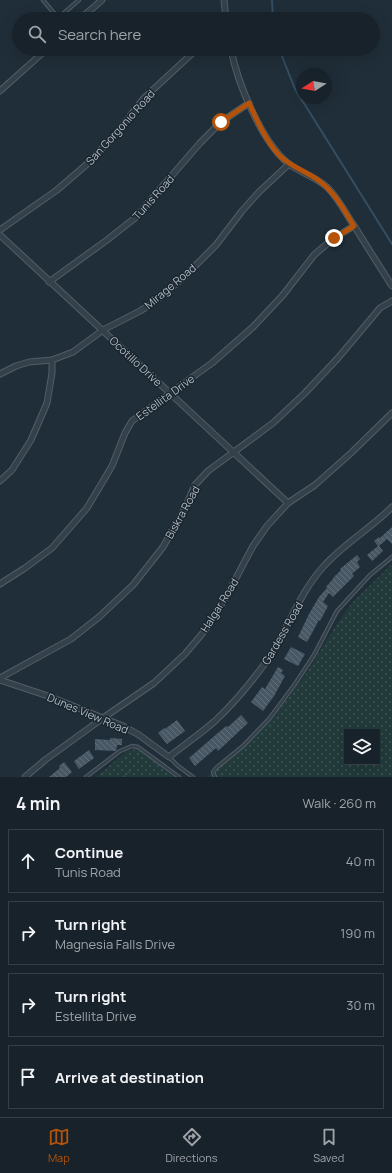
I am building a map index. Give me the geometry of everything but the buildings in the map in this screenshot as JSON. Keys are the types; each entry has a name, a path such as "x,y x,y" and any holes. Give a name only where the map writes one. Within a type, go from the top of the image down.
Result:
{"street":[{"path":"88,12 102,0"},
{"path":"224,0 225,12"},
{"path":"0,91 39,56"},
{"name":"San Gorgonio Road","path":"0,230 57,190 86,165 115,135 144,98 189,56"},
{"path":"233,56 237,72 249,103 270,144 289,164 327,187 338,200 392,286"},
{"name":"Tunis Road","path":"49,282 135,218 221,122 249,103"},
{"name":"Mirage Road","path":"0,374 16,366 30,362 52,360 73,352 103,330 154,303 182,280 216,245 242,211 259,192 289,164"},
{"name":"Estellita Drive","path":"0,584 52,548 87,508 112,466 125,433 132,421 212,363 247,332 283,295 314,255 334,238 354,226"},
{"name":"Ocotillo Drive","path":"0,235 288,504"},
{"name":"Biskra Road","path":"0,679 71,639 99,617 134,585 163,547 185,508 195,485 208,471 273,423 305,393 338,358 380,308 392,301"},
{"path":"0,481 12,470 31,440 46,404 52,373 52,360"},
{"name":"Halgar Road","path":"25,777 45,760 154,683 185,654 207,628 227,595 253,546 267,526 288,504 315,485 351,453 392,412"},
{"name":"Gardess Road","path":"169,757 215,720 240,695 259,671 281,637 309,585 323,567 339,552 382,518 392,507"},
{"name":"Dunes View Road","path":"0,679 48,696 123,726 169,757"}],"lane":[{"path":"43,0 53,12"},
{"path":"65,12 79,0"},
{"path":"215,777 214,772 216,768 248,741 264,725 284,700 314,655 337,611 370,575 392,557"},
{"path":"86,777 120,751 132,746 138,747 179,777"},
{"path":"169,757 193,777"}],"path":[{"path":"123,777 132,770"}],"green space":[{"path":"392,564 392,777 207,777 271,720 304,677 333,630 352,603"},
{"path":"138,749 174,777 96,777 127,751"}],"waterway":[{"path":"272,0 273,12"},
{"path":"282,56 295,89 392,244"}],"route":[{"path":"221,122 249,103 270,144 279,155 289,164 327,187 338,200 354,226 334,238"}]}
